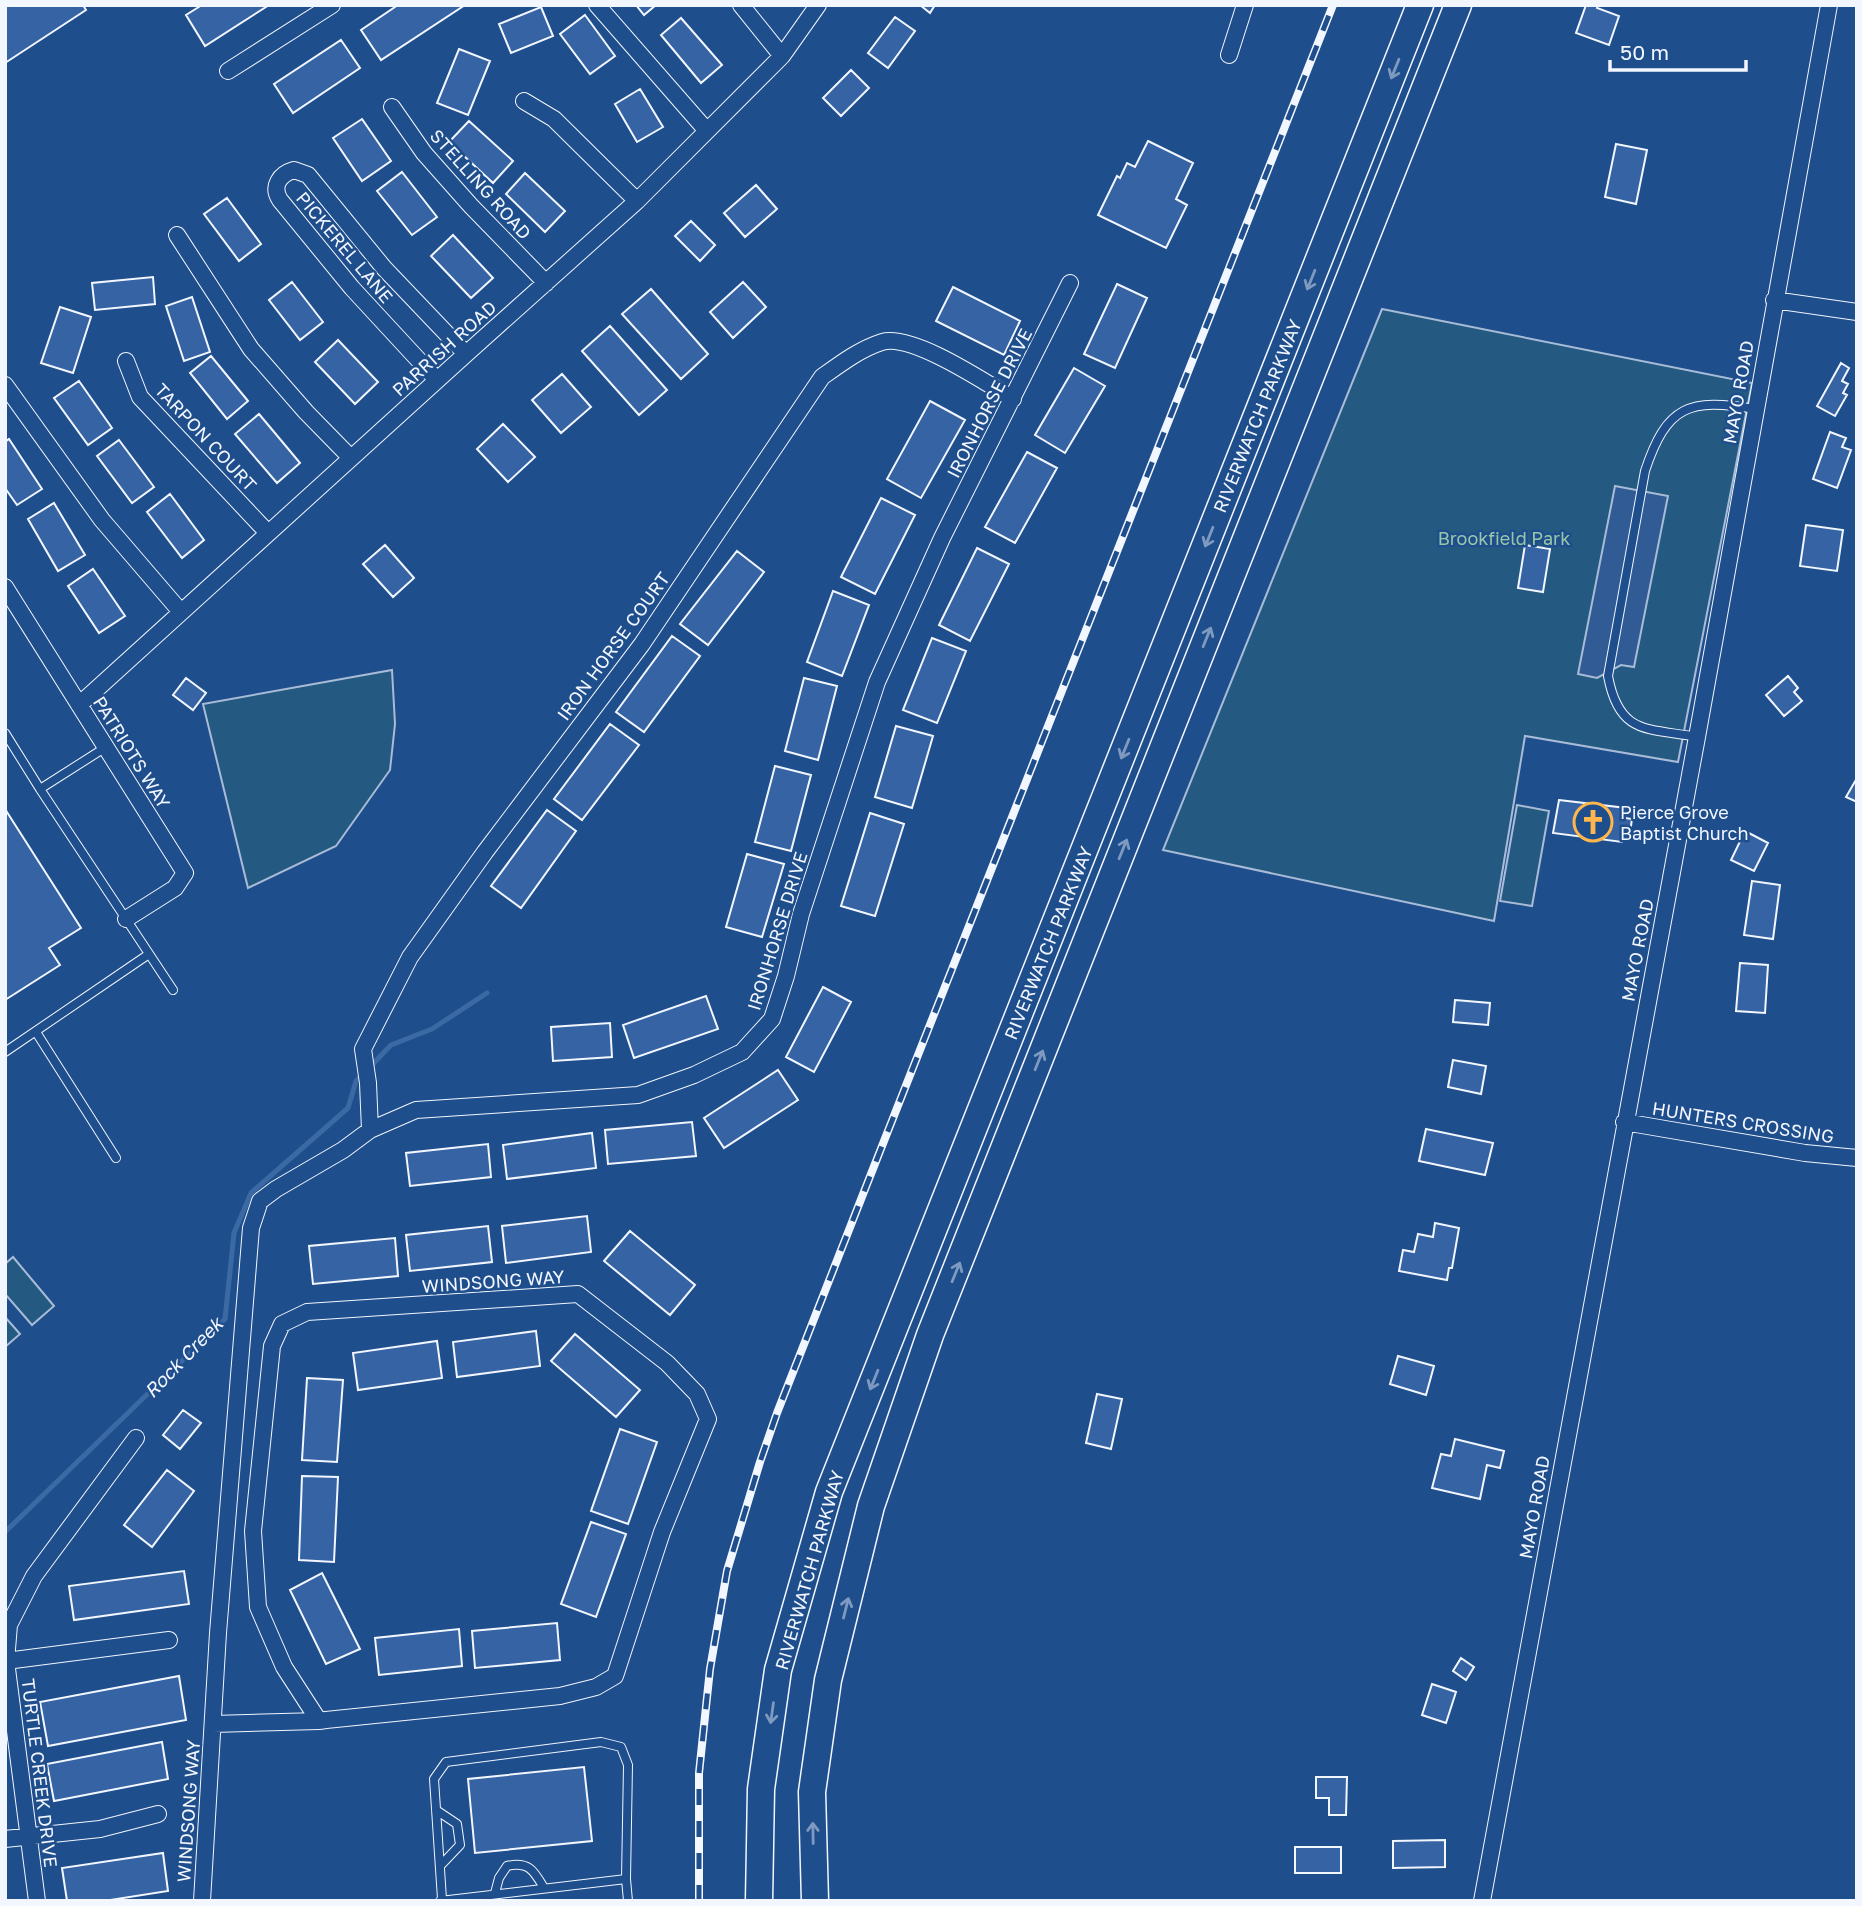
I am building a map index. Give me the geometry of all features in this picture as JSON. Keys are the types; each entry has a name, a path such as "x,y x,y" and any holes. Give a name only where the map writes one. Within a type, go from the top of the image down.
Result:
{"main road":[{"name":"RIVERWATCH PARKWAY","path":"759,1901 761,1789 778,1670 829,1492 1420,5"},
{"name":"RIVERWATCH PARKWAY","path":"815,1901 812,1792 828,1680 871,1506 930,1335 1458,5"}],"street":[{"path":"228,71 332,5"},
{"path":"597,5 707,131"},
{"path":"741,5 782,56"},
{"name":"PARRISH ROAD","path":"79,705 637,201 782,56 818,5"},
{"path":"1229,55 1245,5"},
{"name":"MAYO ROAD","path":"1482,1901 1829,5"},
{"path":"524,101 554,119 637,201"},
{"name":"STELLING ROAD","path":"392,107 424,153 546,283"},
{"name":"PICKEREL LANE","path":"437,380 352,288 280,200 275,192 284,176 294,170 308,175 384,268 466,354"},
{"path":"177,235 251,349 351,458"},
{"name":"IRONHORSE DRIVE","path":"238,1389 251,1228 260,1201 276,1189 343,1150 370,1130 416,1110 638,1095 694,1075 742,1052 772,1019 801,914 877,682 942,538 1070,283"},
{"path":"1774,300 1857,312"},
{"name":"IRON HORSE COURT","path":"370,1130 363,1049 410,957 485,852 642,644 822,377 848,359 885,341 920,346 1013,399"},
{"name":"TARPON COURT","path":"126,361 140,397 268,533"},
{"path":"5,385 102,520 181,612"},
{"name":"PATRIOTS WAY","path":"5,587 186,873 175,888 126,919"},
{"name":"HUNTERS CROSSING","path":"1624,1122 1805,1153 1857,1158"},
{"name":"WINDSONG WAY","path":"212,1724 319,1721 561,1696 596,1687 615,1676 662,1532 708,1419 697,1394 667,1363 578,1294 307,1312 282,1324 272,1346 253,1531 258,1607 284,1667 319,1721"},
{"name":"WINDSONG WAY","path":"202,1901 212,1724 238,1389"},
{"name":"TURTLE CREEK DRIVE","path":"37,1901 6,1661 9,1625 34,1576 136,1438"},
{"path":"6,1661 169,1640"},
{"path":"5,1839 100,1829 158,1814"}],"lane":[{"path":"1697,737 1637,726 1626,720 1612,696 1608,676 1645,471 1653,448 1663,430 1678,413 1705,404 1755,409"},
{"path":"5,733 173,990"},
{"path":"40,789 106,747"},
{"path":"5,1052 149,954"},
{"path":"36,1032 116,1158"},
{"path":"626,1879 441,1900 434,1779 446,1762 601,1742 621,1747 628,1765 628,1901"},
{"path":"436,1810 457,1824 460,1845 440,1866"},
{"path":"495,1893 499,1878 507,1866 520,1863 533,1870 544,1888"}],"green space":[{"name":"Brookfield Park","path":"1382,309 1752,383 1678,762 1525,736 1494,921 1163,850"},
{"path":"392,670 395,724 390,770 336,846 248,888 203,704"},
{"path":"1517,805 1549,811 1532,906 1500,901"},
{"path":"13,1257 54,1306 32,1325 5,1294 5,1264"},
{"path":"5,1317 20,1334 5,1347"}],"shaded area":[{"path":"1615,486 1668,496 1634,667 1621,665 1597,678 1578,674"}],"building":[{"path":"5,5 83,5 86,10 5,63"},
{"path":"202,5 269,5 205,46 186,15"},
{"path":"398,5 465,5 381,60 361,30"},
{"path":"636,5 656,5 644,15"},
{"path":"920,5 935,5 930,13"},
{"path":"1586,5 1598,5 1597,8 1619,16 1609,45 1576,33"},
{"path":"541,7 553,36 511,53 499,24"},
{"path":"585,15 615,56 590,74 560,34"},
{"path":"895,17 915,31 888,68 868,53"},
{"path":"681,18 722,65 701,83 661,35"},
{"path":"341,40 360,68 293,113 274,84"},
{"path":"459,49 490,61 468,115 437,103"},
{"path":"851,70 869,88 841,116 823,98"},
{"path":"640,89 663,127 637,142 615,104"},
{"path":"362,119 391,161 362,181 333,138"},
{"path":"469,121 513,161 493,183 449,142"},
{"path":"1148,141 1193,163 1176,199 1187,205 1166,248 1098,215 1117,176 1120,178 1127,163 1135,167"},
{"path":"1616,144 1647,150 1636,204 1605,197"},
{"path":"402,172 437,217 412,235 377,191"},
{"path":"525,173 565,211 545,232 506,194"},
{"path":"756,185 777,209 745,237 724,213"},
{"path":"227,198 261,244 239,261 204,214"},
{"path":"691,221 715,245 700,261 675,236"},
{"path":"453,235 493,278 471,298 431,256"},
{"path":"153,277 155,304 95,310 92,283"},
{"path":"292,282 323,322 300,340 269,300"},
{"path":"743,282 766,307 733,338 710,312"},
{"path":"1117,284 1147,298 1115,368 1084,354"},
{"path":"953,287 1020,321 1004,355 936,321"},
{"path":"651,289 708,354 681,379 622,314"},
{"path":"192,297 210,352 184,361 166,306"},
{"path":"60,307 91,317 73,373 41,363"},
{"path":"610,326 667,390 639,415 582,351"},
{"path":"338,340 378,382 355,404 315,362"},
{"path":"211,356 248,401 227,419 190,373"},
{"path":"1841,363 1849,368 1842,381 1848,384 1843,393 1847,395 1835,416 1817,406"},
{"path":"1074,368 1105,386 1065,453 1035,435"},
{"path":"562,374 591,407 561,433 532,400"},
{"path":"79,381 112,428 88,445 54,398"},
{"path":"930,401 965,420 921,498 887,479"},
{"path":"259,414 300,463 277,483 235,434"},
{"path":"503,424 535,457 508,482 477,449"},
{"path":"1830,432 1846,438 1842,447 1851,450 1837,488 1813,479"},
{"path":"9,439 42,489 17,505 5,488 5,442"},
{"path":"119,440 154,487 132,503 97,456"},
{"path":"1027,452 1057,468 1015,543 985,527"},
{"path":"170,494 204,540 182,558 147,512"},
{"path":"881,498 915,515 875,594 841,577"},
{"path":"54,503 85,555 58,571 28,519"},
{"path":"1806,525 1843,530 1837,571 1800,566"},
{"path":"385,545 414,578 393,597 363,564"},
{"path":"1525,545 1550,549 1543,592 1518,588"},
{"path":"977,548 1009,564 970,641 939,625"},
{"path":"737,551 764,572 708,645 680,624"},
{"path":"93,569 125,616 99,633 68,586"},
{"path":"833,591 869,605 842,676 807,662"},
{"path":"672,636 700,656 644,732 616,712"},
{"path":"932,638 966,651 937,723 903,710"},
{"path":"1788,676 1798,688 1794,692 1802,701 1784,716 1766,695"},
{"path":"186,678 206,693 193,710 173,695"},
{"path":"804,678 837,686 818,760 785,751"},
{"path":"610,724 639,745 582,820 554,799"},
{"path":"896,726 933,736 912,808 875,797"},
{"path":"775,766 811,775 791,851 755,842"},
{"path":"1857,778 1857,802 1846,797"},
{"name":"Pierce Grove Baptist Church","path":"1559,800 1626,808 1625,818 1632,819 1630,833 1623,832 1622,842 1553,833"},
{"path":"5,809 81,928 49,948 60,965 5,1000"},
{"path":"547,810 576,831 521,908 491,886"},
{"path":"870,813 904,824 875,916 841,906"},
{"path":"1745,831 1768,843 1754,871 1731,860"},
{"path":"747,854 784,864 762,937 726,927"},
{"path":"1752,881 1780,885 1773,939 1744,935"},
{"path":"1740,963 1768,965 1765,1013 1736,1011"},
{"path":"823,987 851,1002 814,1072 786,1057"},
{"path":"706,996 718,1029 634,1058 623,1025"},
{"path":"1455,1000 1490,1003 1488,1025 1453,1022"},
{"path":"610,1023 612,1057 553,1061 551,1027"},
{"path":"1453,1060 1486,1066 1481,1094 1448,1087"},
{"path":"778,1070 798,1100 724,1148 704,1118"},
{"path":"692,1122 696,1156 608,1164 605,1130"},
{"path":"1426,1129 1493,1143 1485,1175 1419,1161"},
{"path":"592,1133 596,1168 507,1179 503,1145"},
{"path":"488,1144 491,1177 410,1186 406,1153"},
{"path":"587,1216 591,1252 506,1263 502,1226"},
{"path":"1435,1223 1459,1228 1452,1268 1449,1268 1447,1280 1399,1271 1403,1250 1414,1252 1418,1234 1433,1237"},
{"path":"488,1226 492,1262 410,1271 406,1235"},
{"path":"630,1231 695,1285 670,1315 604,1261"},
{"path":"395,1238 398,1276 313,1284 309,1246"},
{"path":"536,1331 540,1366 457,1377 453,1342"},
{"path":"575,1334 640,1390 616,1417 551,1361"},
{"path":"437,1341 442,1378 358,1390 353,1353"},
{"path":"1398,1356 1434,1366 1426,1395 1390,1384"},
{"path":"307,1378 343,1380 337,1462 302,1460"},
{"path":"1097,1394 1122,1399 1111,1449 1086,1443"},
{"path":"183,1410 201,1423 180,1449 163,1435"},
{"path":"620,1429 657,1442 628,1524 591,1511"},
{"path":"1455,1439 1504,1451 1500,1468 1487,1465 1480,1499 1432,1488 1441,1454 1451,1456"},
{"path":"167,1470 194,1491 152,1547 124,1525"},
{"path":"302,1476 338,1477 334,1562 299,1560"},
{"path":"591,1522 626,1534 596,1617 561,1604"},
{"path":"184,1571 189,1604 74,1620 69,1586"},
{"path":"322,1573 360,1649 326,1664 290,1590"},
{"path":"557,1623 560,1660 475,1668 472,1631"},
{"path":"459,1629 462,1666 379,1675 375,1638"},
{"path":"1461,1658 1474,1667 1466,1680 1453,1671"},
{"path":"179,1676 186,1720 48,1746 40,1702"},
{"path":"1432,1684 1456,1692 1446,1723 1422,1715"},
{"path":"162,1742 168,1779 54,1801 47,1764"},
{"path":"584,1767 592,1841 475,1853 468,1779"},
{"path":"1316,1777 1347,1777 1346,1815 1329,1815 1329,1798 1316,1798"},
{"path":"1445,1840 1445,1867 1393,1868 1393,1841"},
{"path":"1295,1847 1341,1847 1341,1873 1295,1873"},
{"path":"163,1853 168,1891 104,1901 67,1901 62,1868"}],"waterway":[{"name":"Rock Creek","path":"370,1067 391,1045 432,1029 487,993"},
{"name":"Rock Creek","path":"5,1532 225,1319 234,1233 251,1193 348,1108 356,1081 363,1074"}],"railway":[{"path":"699,1901 699,1773 710,1669 727,1571 760,1462 869,1179 1333,5"}],"place":[{"name":"Pierce Grove Baptist Church","path":"1593,822"}]}
